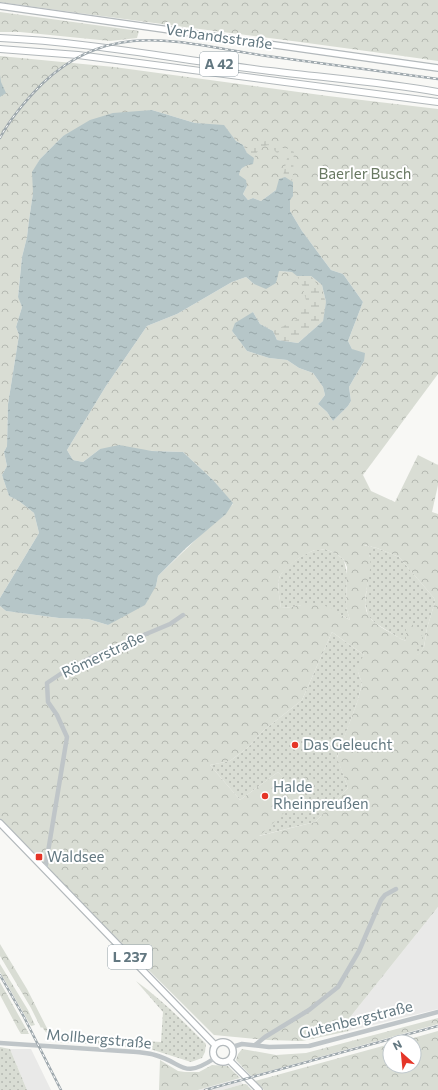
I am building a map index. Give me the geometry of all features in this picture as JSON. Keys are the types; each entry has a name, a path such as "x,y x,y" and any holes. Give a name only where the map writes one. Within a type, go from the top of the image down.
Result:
{"highway":[{"name":"A 42","path":"0,38 80,45 438,92"},
{"name":"A 42","path":"0,49 84,56 438,102"}],"main road":[{"name":"Verbandsstraße","path":"0,6 438,68"},
{"name":"L 237","path":"0,822 215,1045"},
{"path":"224,1042 232,1047 232,1055 229,1060 223,1062 215,1058 213,1053 215,1045 224,1042"},
{"path":"229,1060 259,1090"}],"street":[{"name":"Römerstraße","path":"45,870 67,737 57,715 48,702 47,683 80,664 170,624 183,615"},
{"path":"255,1045 265,1036 309,1010 338,986 359,951 381,900 396,889"},
{"name":"Gutenbergstraße","path":"232,1047 242,1044 278,1048 309,1046 438,1012"},
{"name":"Mollbergstraße","path":"0,1043 137,1052 156,1055 182,1068 194,1069 215,1058"}],"shaded area":[{"path":"438,907 438,1009 349,1031 347,1021"},
{"path":"10,1049 31,1049 51,1090 27,1090"},
{"path":"238,1079 243,1084 222,1090 198,1090"}],"green space":[{"path":"0,0 438,0 438,61 55,10 0,2"},
{"path":"0,12 139,31 137,38 110,41 20,32 0,32"},
{"name":"Baerler Busch","path":"0,56 114,67 328,96 438,109 438,374 363,475 371,491 395,502 418,455 438,465 438,485 432,512 438,514 438,907 347,1021 349,1031 302,1041 268,1040 214,1035 43,865 0,819 0,606 6,611 59,618 88,619 108,625 156,586 158,576 233,504 213,480 183,452 100,449 83,462 73,460 67,450 106,386 147,326 177,314 232,282 246,277 254,284 279,271 292,272 311,276 322,285 326,302 323,321 273,331 260,324 253,312 232,331 247,351 269,358 287,360 299,368 313,373 323,387 325,395 318,404 327,412 333,421 351,401 349,387 364,361 352,349 348,341 363,302 343,274 331,270 302,231 290,211 290,200 276,190 261,201 253,198 248,200 243,194 247,186 239,175 239,172 245,165 247,153 243,145 236,141 224,126 195,123 152,110 63,136 40,159 33,172 33,193 27,237 22,257 18,296 22,307 16,327 19,335 8,404 7,446 4,452 7,466 2,475 9,496 19,501 34,513 39,533 0,598","holes":["364,545 377,548 399,557 434,598 435,602 427,628 424,647 418,655 415,648 420,646 422,641 420,629 415,629 412,624 408,625 406,629 406,641 376,624 370,618 366,610 366,591 370,571 369,553","325,549 337,554 344,560 347,567 346,607 350,620 319,604 281,608 278,586 281,575 289,566 305,554 315,550","332,632 364,655 355,669 358,672 362,683 358,700 337,758 348,788 315,822 259,836 303,795 278,772 240,800 210,765 230,761 247,748 264,730 302,700"]},
{"path":"269,140 273,141 277,147 290,149 294,152 292,181 283,176 288,154 281,151 277,153 271,145 268,145 260,148 254,158 247,153 245,149"},
{"path":"297,276 311,276 319,287 326,302 323,321 298,343 277,340 273,331 296,320 306,300 302,285"},
{"path":"363,545 377,548 399,557 434,598 435,602 427,628 424,647 418,656 414,648 415,629 406,629 406,641 375,623 368,616 365,603 370,556"},
{"path":"325,549 337,554 344,560 347,574 346,607 350,620 335,612 318,606 303,605 281,608 278,586 279,579 284,570 305,554 315,550"},
{"path":"332,632 364,655 358,672 362,683 358,700 337,757 348,788 315,822 258,836 302,795 278,772 240,800 210,765 230,761 247,748 264,730 302,700"},
{"path":"305,776 311,776 315,780 315,786 311,790 305,790 301,786 301,780"},
{"path":"0,944 27,989 51,1036 48,1035 42,1027 41,1028 31,1008 0,956"},
{"path":"0,964 28,1010 35,1025 31,1026 0,972"},
{"path":"136,981 164,1003 206,1044 205,1052 202,1058 191,1062 147,1048 56,1042 51,1036 161,1042 163,1012"},
{"path":"0,982 29,1034 21,1034 18,1029 0,995"},
{"path":"438,1018 438,1024 402,1034 382,1034 382,1040 251,1076 236,1060 242,1049 276,1055 306,1053"},
{"path":"438,1031 438,1090 264,1090 255,1081 382,1046 382,1074 422,1074 422,1036"},
{"path":"0,1047 10,1049 27,1090 0,1090"},
{"path":"160,1060 178,1071 185,1072 199,1072 212,1065 228,1066 240,1078 198,1090 159,1090"},
{"path":"243,1084 246,1084 252,1090 222,1090"}],"water":[{"path":"0,75 1,82 6,93 0,97"},
{"path":"152,110 195,123 224,125 236,141 243,145 247,153 254,158 253,164 244,167 239,175 246,180 247,186 243,194 248,200 253,198 261,201 276,190 279,179 285,177 293,182 293,196 290,200 290,211 302,231 331,270 343,274 363,302 348,341 352,349 365,353 364,361 349,387 351,401 333,421 327,412 318,404 325,395 323,387 313,373 299,368 287,360 269,358 247,351 232,331 235,323 253,312 260,324 273,331 277,340 298,343 323,321 326,302 322,285 311,276 297,276 292,272 279,271 276,283 266,289 254,284 246,277 232,282 177,314 147,326 106,386 67,450 73,460 83,462 100,449 119,445 152,451 183,452 213,480 233,503 226,514 186,548 158,576 156,586 145,605 108,625 88,619 59,618 6,611 0,606 0,598 39,533 34,513 19,501 9,496 2,475 7,466 4,452 7,446 8,404 19,335 16,327 22,307 18,297 22,257 27,237 33,193 32,172 40,159 63,136 90,120 113,113"}],"railway":[{"path":"0,138 19,109 43,83 69,62 96,49 122,42 150,40 178,42 267,56 438,79"},
{"path":"0,975 24,1017 61,1090"},
{"path":"205,1090 438,1026"}],"place":[{"name":"Das Geleucht","path":"295,745"},
{"name":"Halde Rheinpreußen","path":"265,796"},
{"name":"Waldsee","path":"39,857"}]}
